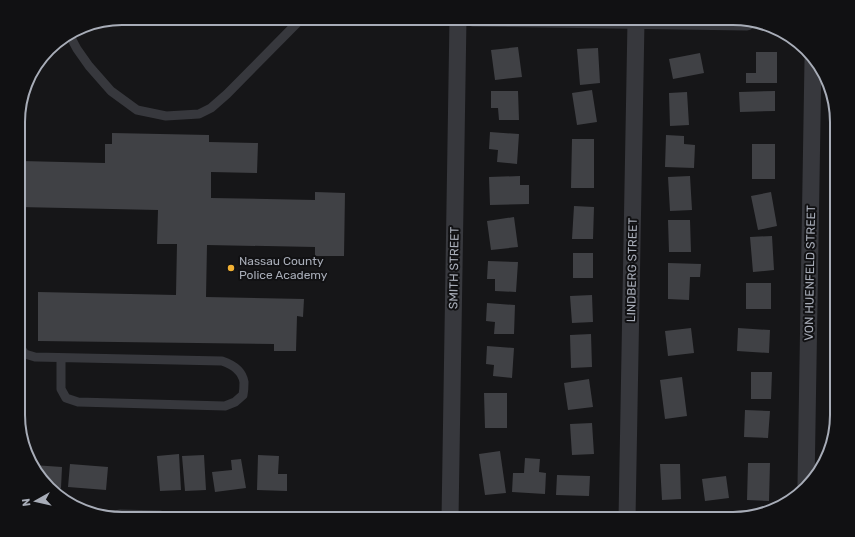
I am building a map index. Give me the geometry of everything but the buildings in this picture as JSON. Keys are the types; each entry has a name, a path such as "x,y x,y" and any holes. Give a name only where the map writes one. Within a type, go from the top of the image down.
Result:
{"street":[{"name":"SMITH STREET","path":"450,512 458,25"},
{"name":"LINDBERG STREET","path":"627,512 636,25"},
{"name":"VON HUENFELD STREET","path":"806,478 814,69"}],"lane":[{"path":"72,39 89,66 111,91 138,110 166,116 193,115 199,114 211,108 227,94 295,25"},
{"path":"25,354 35,357 61,358 222,361 231,364 238,371 244,381 243,394 235,402 225,406 78,402 66,398 61,388 61,358"}],"place":[{"name":"Nassau County Police Academy","path":"231,268"}]}
